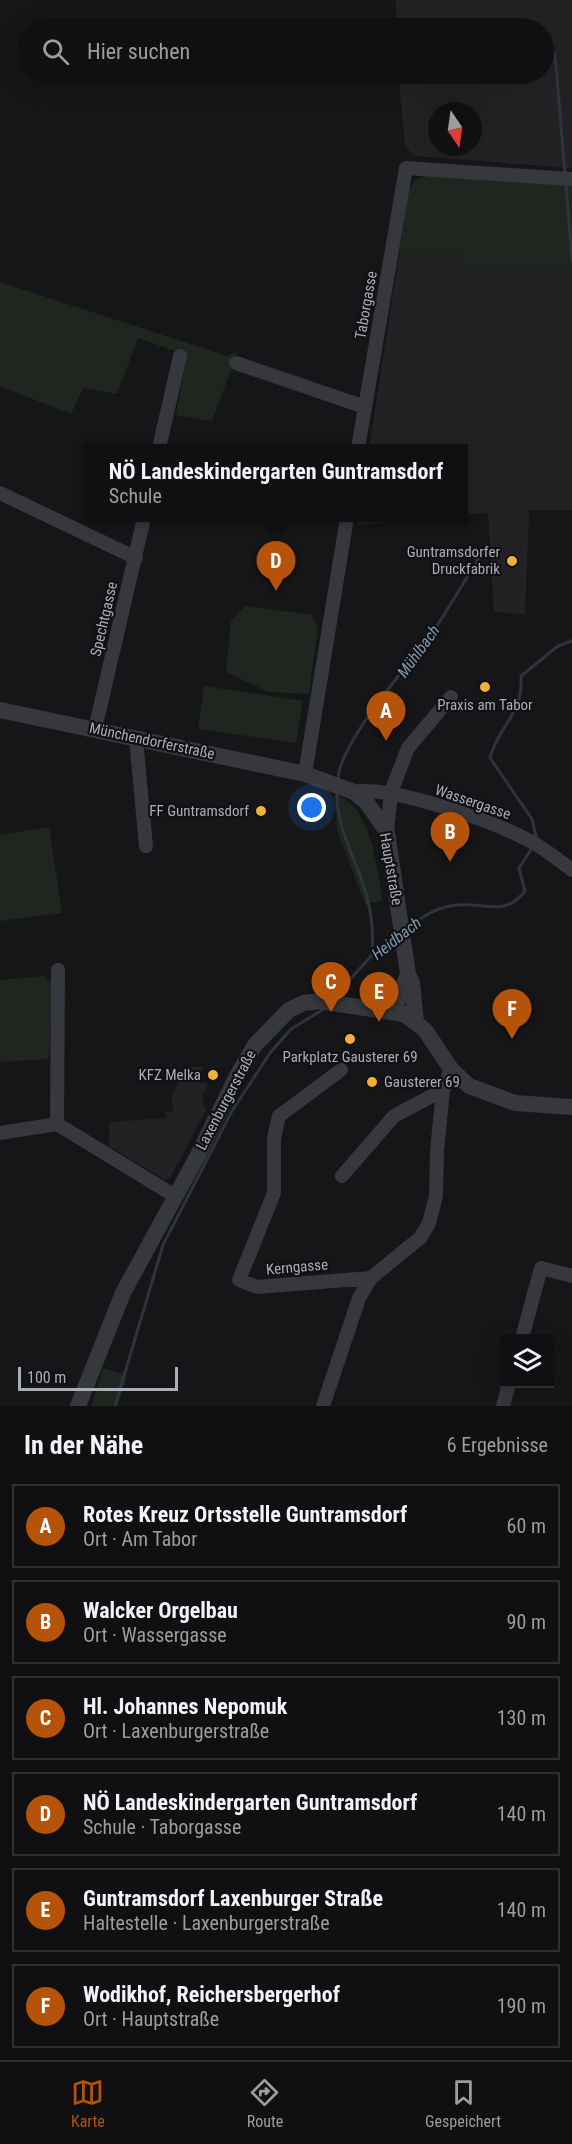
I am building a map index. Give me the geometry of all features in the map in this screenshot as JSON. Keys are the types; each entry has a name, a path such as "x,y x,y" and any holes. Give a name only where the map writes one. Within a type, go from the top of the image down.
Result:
{"street":[{"name":"Taborgasse","path":"359,444 406,168 572,179"},
{"path":"160,444 180,356"},
{"path":"236,363 365,407"},
{"path":"0,494 135,558"},
{"name":"Spechtgasse","path":"95,729 143,522"},
{"path":"344,786 305,774 346,522"},
{"path":"387,832 392,792 408,748 451,697"},
{"name":"Münchendorferstraße","path":"0,710 305,774"},
{"path":"136,739 146,846"},
{"name":"Wassergasse","path":"344,786 392,792 498,826 526,838 572,870"},
{"name":"Hauptstraße","path":"344,786 367,803 387,832 408,974 412,983 416,1022"},
{"path":"57,1124 58,970"},
{"name":"Hauptstraße","path":"394,1011 408,974"},
{"name":"Laxenburgerstraße","path":"78,1406 94,1371 113,1314 255,1045 289,1010 304,1003 319,1001 404,1014 416,1022 435,1043 451,1068"},
{"path":"323,1406 359,1298 371,1278 421,1237 429,1223 436,1196 437,1151 444,1090 451,1068 469,1086 493,1096 515,1103 572,1107"},
{"name":"Kerngasse","path":"341,1070 279,1116 274,1139 274,1193 239,1280 257,1287 371,1278"},
{"path":"342,1176 394,1116 444,1090"},
{"path":"0,1133 57,1124 175,1196"},
{"path":"523,1334 541,1268 572,1276"},
{"name":"Laxenburgerstraße","path":"87,1406 94,1371"},
{"path":"503,1406 508,1388"}],"shaded area":[{"path":"396,0 572,0 572,168 414,156 405,146 399,84 554,84 554,18 396,18"},
{"path":"432,174 572,185 572,266 468,266 465,254 399,255 408,191 414,181"},
{"path":"465,254 469,266 572,266 572,510 529,510 525,614 494,612 488,513 468,515 468,444 370,444 399,255"},
{"path":"0,282 227,356 238,351 212,421 176,415 187,355 138,338 117,394 83,388 71,414 0,386"},
{"path":"357,522 390,522 357,525"},
{"path":"245,606 312,615 318,628 309,694 268,692 226,672 231,620"},
{"path":"204,686 303,701 296,743 198,729"},
{"path":"334,794 347,801 365,824 375,855 383,901 365,904 337,830"},
{"path":"49,827 62,913 0,921 0,835"},
{"path":"44,976 52,985 49,1059 0,1062 0,980"},
{"path":"185,1067 203,1067 200,1083 207,1084 206,1092 202,1093 204,1107 207,1108 170,1178 165,1180 109,1146 110,1122 166,1118 166,1112 173,1112 172,1097"},
{"path":"103,1368 127,1375 118,1406 91,1406"}],"waterway":[{"name":"Mühlbach","path":"555,54 565,174"},
{"name":"Mühlbach","path":"566,184 572,261"},
{"name":"Mühlbach","path":"338,780 341,764 362,725 434,630 483,552"},
{"name":"Heidbach","path":"537,840 532,819 490,758 518,701 521,676 558,646 572,641"},
{"name":"Mühlbach","path":"337,792 337,804 345,838 370,908 373,935 372,954"},
{"name":"Heidbach","path":"408,927 444,907 461,905 500,907 517,900 525,891 519,868 532,848"},
{"name":"Heidbach","path":"334,997 372,955 396,937"},
{"name":"Heidbach","path":"115,1406 163,1245 232,1111 270,1053 291,1029 324,1009"}],"place":[{"name":"Guntramsdorfer Druckfabrik","path":"512,561"},
{"name":"NÖ Landeskindergarten Guntramsdorf","path":"276,591"},
{"name":"Praxis am Tabor","path":"485,687"},
{"name":"Rotes Kreuz Ortsstelle Guntramsdorf","path":"386,741"},
{"name":"FF Guntramsdorf","path":"261,811"},
{"name":"Walcker Orgelbau","path":"450,862"},
{"name":"Hl. Johannes Nepomuk","path":"331,1012"},
{"name":"Guntramsdorf Laxenburger Straße","path":"379,1022"},
{"name":"Parkplatz Gausterer 69","path":"350,1039"},
{"name":"Wodikhof, Reichersbergerhof","path":"512,1039"},
{"name":"KFZ Melka","path":"213,1075"},
{"name":"Gausterer 69","path":"372,1082"}]}
